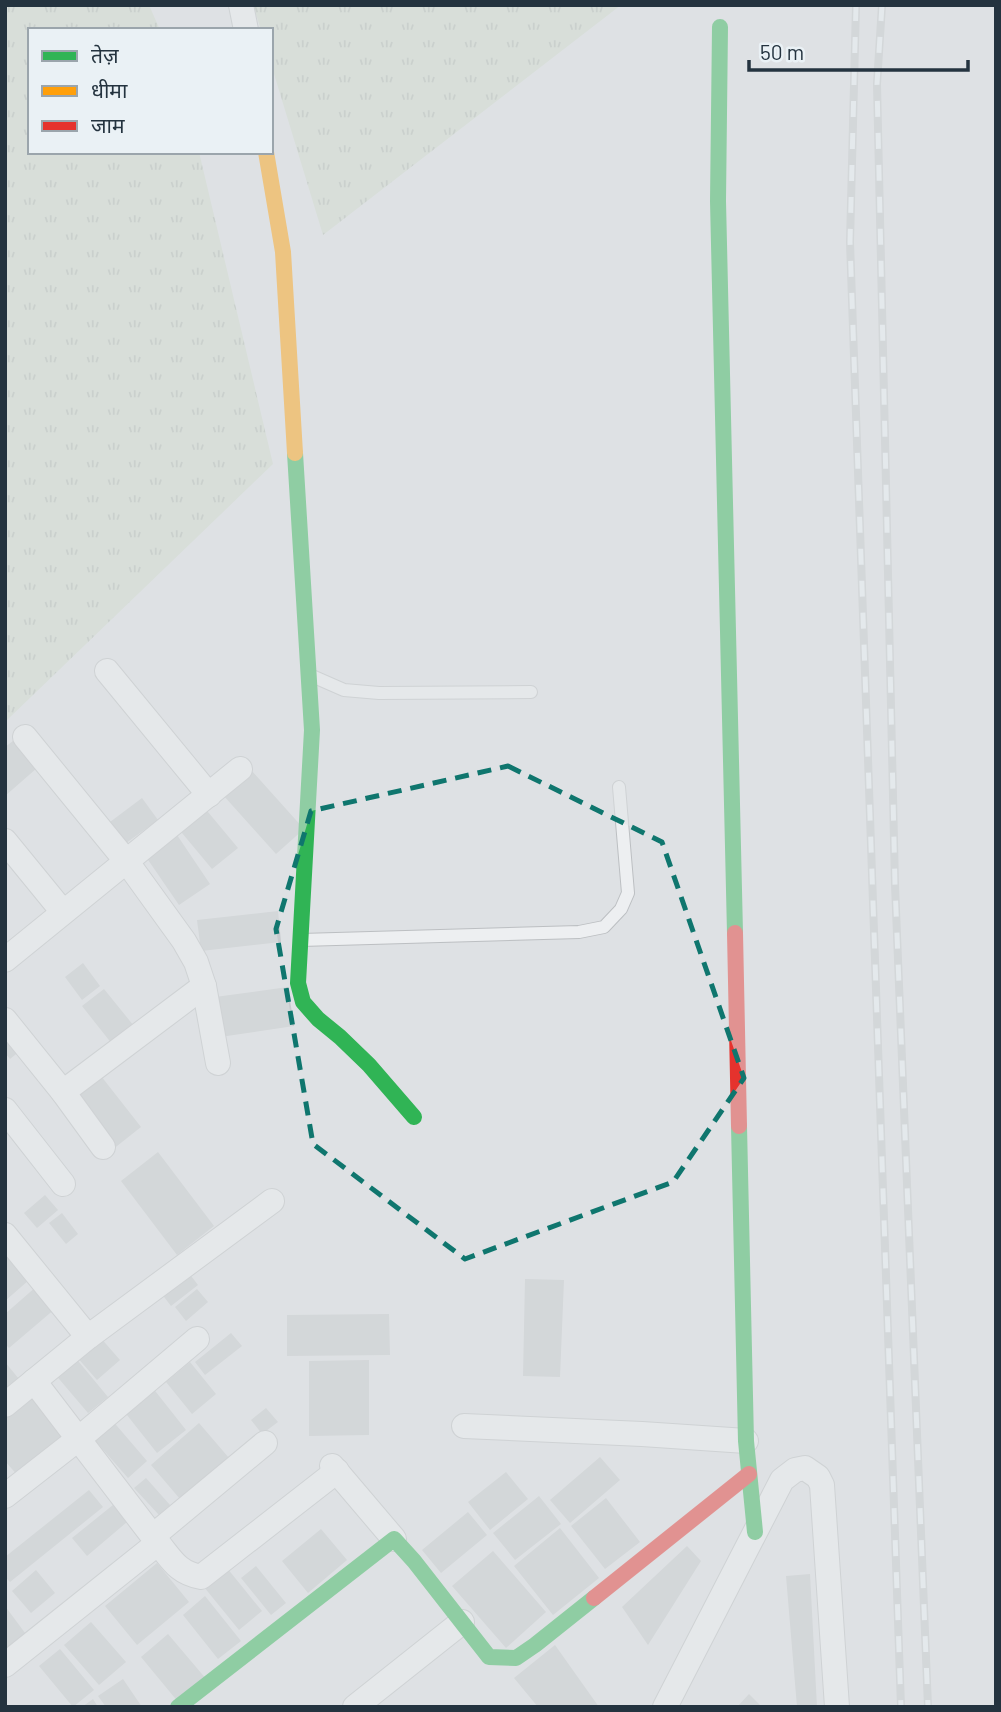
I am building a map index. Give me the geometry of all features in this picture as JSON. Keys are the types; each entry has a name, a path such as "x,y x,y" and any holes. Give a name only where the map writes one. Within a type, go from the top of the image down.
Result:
{"street":[{"path":"241,5 246,28"},
{"path":"720,27 718,215 746,1441 755,1532"},
{"path":"266,154 283,252 312,730 298,983 303,1003 369,1065 414,1117"},
{"path":"107,671 209,794"},
{"path":"25,737 127,862 184,941 196,962 204,986 218,1063"},
{"path":"5,960 240,769"},
{"path":"5,841 63,912"},
{"path":"63,1092 204,986"},
{"path":"5,1020 103,1147"},
{"path":"5,1110 63,1184"},
{"path":"5,1405 89,1337 272,1201"},
{"path":"5,1235 89,1337"},
{"path":"5,1496 197,1339"},
{"path":"34,1381 183,1572 201,1577 335,1468 489,1657 516,1658 535,1645 750,1474"},
{"path":"464,1426 746,1441"},
{"path":"5,1665 265,1443"},
{"path":"665,1707 782,1480 795,1470 805,1468 818,1477 822,1485 837,1707"},
{"path":"178,1707 394,1539"},
{"path":"355,1707 462,1622"}],"lane":[{"path":"308,674 344,690 368,692 531,692"},
{"path":"301,940 579,932 604,928 621,909 628,893 619,787"}],"highlighted area":[{"path":"508,766 662,842 744,1078 673,1182 465,1259 313,1144 276,929 311,811"}],"green space":[{"path":"5,5 149,5 159,28 28,28 28,154 199,154 273,464 5,722"},
{"path":"253,5 621,5 323,235 273,71 273,28 260,28"}],"building":[{"path":"13,741 37,768 5,796 5,747"},
{"path":"251,770 304,829 276,854 223,795"},
{"path":"142,798 158,820 122,846 106,825"},
{"path":"203,806 238,848 212,869 177,827"},
{"path":"175,832 210,884 179,905 144,854"},
{"path":"278,911 281,942 201,951 197,920"},
{"path":"83,963 100,986 82,1000 65,977"},
{"path":"288,987 294,1026 220,1037 215,997"},
{"path":"104,989 138,1031 116,1049 82,1006"},
{"path":"5,1030 21,1050 10,1059 5,1053"},
{"path":"101,1076 141,1127 112,1150 72,1098"},
{"path":"158,1152 214,1226 177,1255 121,1181"},
{"path":"45,1195 58,1210 37,1228 24,1213"},
{"path":"62,1213 78,1234 66,1244 49,1223"},
{"path":"5,1253 29,1280 5,1301"},
{"path":"185,1268 198,1285 171,1306 158,1289"},
{"path":"525,1279 564,1280 560,1377 523,1376"},
{"path":"37,1286 56,1308 9,1348 5,1344 5,1314"},
{"path":"197,1289 208,1302 186,1321 175,1307"},
{"path":"389,1314 390,1355 287,1356 287,1315"},
{"path":"231,1333 242,1346 205,1375 195,1362"},
{"path":"99,1336 120,1360 97,1380 76,1356"},
{"path":"74,1356 108,1397 88,1413 54,1373"},
{"path":"369,1360 369,1435 309,1436 309,1361"},
{"path":"5,1362 19,1379 5,1391"},
{"path":"190,1362 216,1394 192,1414 166,1382"},
{"path":"152,1387 186,1430 157,1453 123,1410"},
{"path":"30,1390 69,1437 19,1477 5,1461 5,1411"},
{"path":"266,1408 278,1422 262,1434 251,1420"},
{"path":"111,1419 147,1461 128,1478 91,1436"},
{"path":"199,1423 229,1458 180,1499 151,1465"},
{"path":"600,1457 620,1480 570,1523 550,1500"},
{"path":"506,1472 528,1499 490,1530 468,1502"},
{"path":"146,1478 170,1505 159,1515 134,1488"},
{"path":"89,1490 103,1507 10,1582 5,1577 5,1557"},
{"path":"539,1496 561,1524 515,1560 493,1533"},
{"path":"606,1498 640,1542 605,1569 571,1526"},
{"path":"113,1505 127,1522 87,1556 72,1538"},
{"path":"468,1512 487,1535 441,1573 422,1550"},
{"path":"560,1528 599,1578 553,1615 514,1566"},
{"path":"321,1529 347,1560 308,1593 282,1561"},
{"path":"687,1546 701,1561 648,1645 622,1607"},
{"path":"493,1551 546,1612 506,1648 452,1586"},
{"path":"157,1563 189,1602 137,1645 105,1606"},
{"path":"256,1566 286,1603 271,1615 241,1578"},
{"path":"227,1568 262,1611 239,1630 204,1587"},
{"path":"36,1570 55,1593 31,1613 12,1591"},
{"path":"810,1574 817,1707 797,1707 786,1576"},
{"path":"205,1596 241,1641 218,1659 183,1615"},
{"path":"5,1606 31,1641 5,1652"},
{"path":"91,1622 126,1662 99,1685 64,1645"},
{"path":"168,1634 207,1680 179,1703 141,1657"},
{"path":"555,1645 599,1707 538,1707 514,1678"},
{"path":"60,1649 94,1690 73,1707 39,1666"},
{"path":"123,1679 142,1707 106,1707 98,1696"},
{"path":"749,1694 762,1707 737,1707"},
{"path":"93,1699 98,1707 82,1707"}],"railway":[{"path":"856,5 850,242 901,1707"},
{"path":"882,5 877,84 895,885 928,1707"}],"traffic: fast":[{"path":"720,27 718,201 735,933"},
{"path":"295,453 312,730 298,983 303,1002 369,1065 414,1117"},
{"path":"739,1126 746,1441 755,1532"},
{"path":"178,1707 394,1539 489,1657 516,1658 594,1598"}],"traffic: slow":[{"path":"266,154 283,252 295,453"}],"traffic: jam":[{"path":"735,933 739,1126"},
{"path":"594,1598 749,1474"}]}
